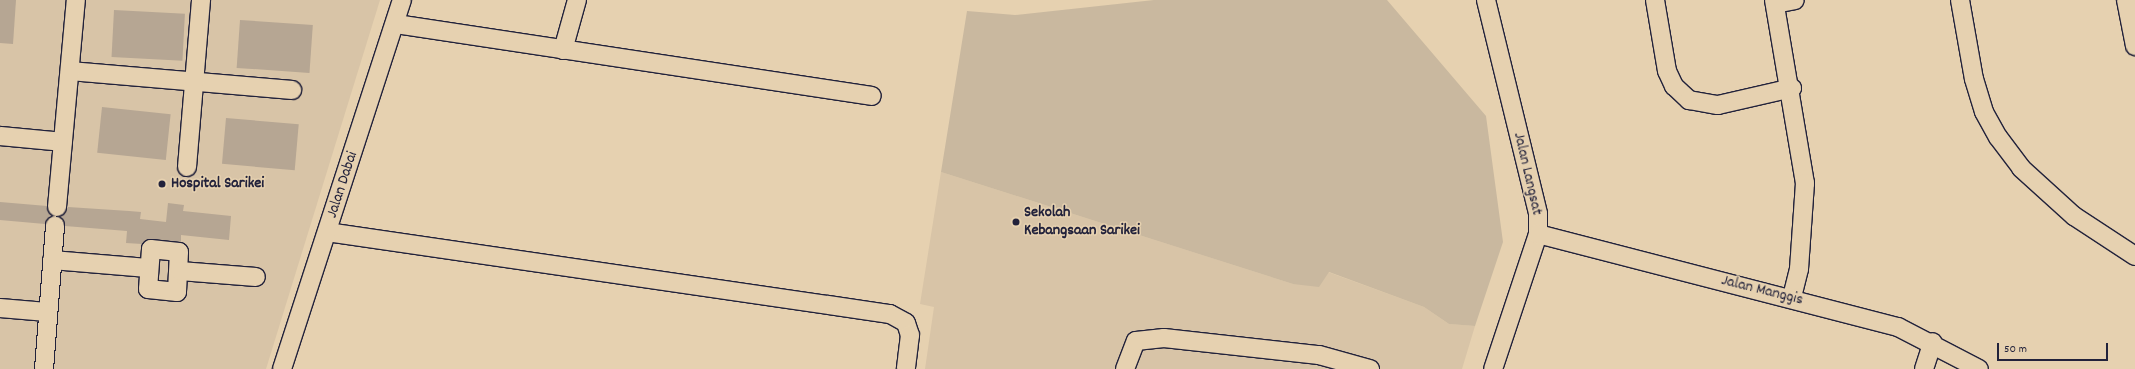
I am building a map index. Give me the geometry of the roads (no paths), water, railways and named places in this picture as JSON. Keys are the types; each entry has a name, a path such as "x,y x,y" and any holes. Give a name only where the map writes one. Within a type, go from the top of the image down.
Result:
{"street":[{"path":"57,206 76,0"},
{"path":"187,167 201,0"},
{"name":"Jalan Dabai","path":"282,369 396,24 402,0"},
{"path":"563,50 577,0"},
{"name":"Jalan Langsat","path":"1486,0 1538,214 1538,234 1493,369"},
{"path":"1654,0 1667,70 1674,86 1689,100 1718,105 1792,88"},
{"path":"1792,298 1799,269 1806,183 1792,88 1774,2 1795,0"},
{"path":"1960,0 1974,79 1984,112 1998,137 2021,168 2074,216 2135,256"},
{"path":"2126,0 2135,46"},
{"path":"396,24 872,96"},
{"path":"70,71 292,90"},
{"path":"0,136 63,142"},
{"path":"44,369 47,312 55,225"},
{"path":"327,232 890,314 906,322 910,335 906,369"},
{"name":"Jalan Manggis","path":"1538,234 1792,298 1898,327 1933,342 1979,369"},
{"path":"151,249 168,249 179,252 180,270 177,292 154,292 147,285 151,249"},
{"path":"52,260 148,268"},
{"path":"180,270 256,277"},
{"path":"0,308 47,312"},
{"path":"1125,369 1136,341 1164,338 1319,355 1370,369"},
{"path":"1924,369 1933,342"}],"place":[{"name":"Hospital Sarikei","path":"162,184"},
{"name":"Sekolah Kebangsaan Sarikei","path":"1016,222"}]}
